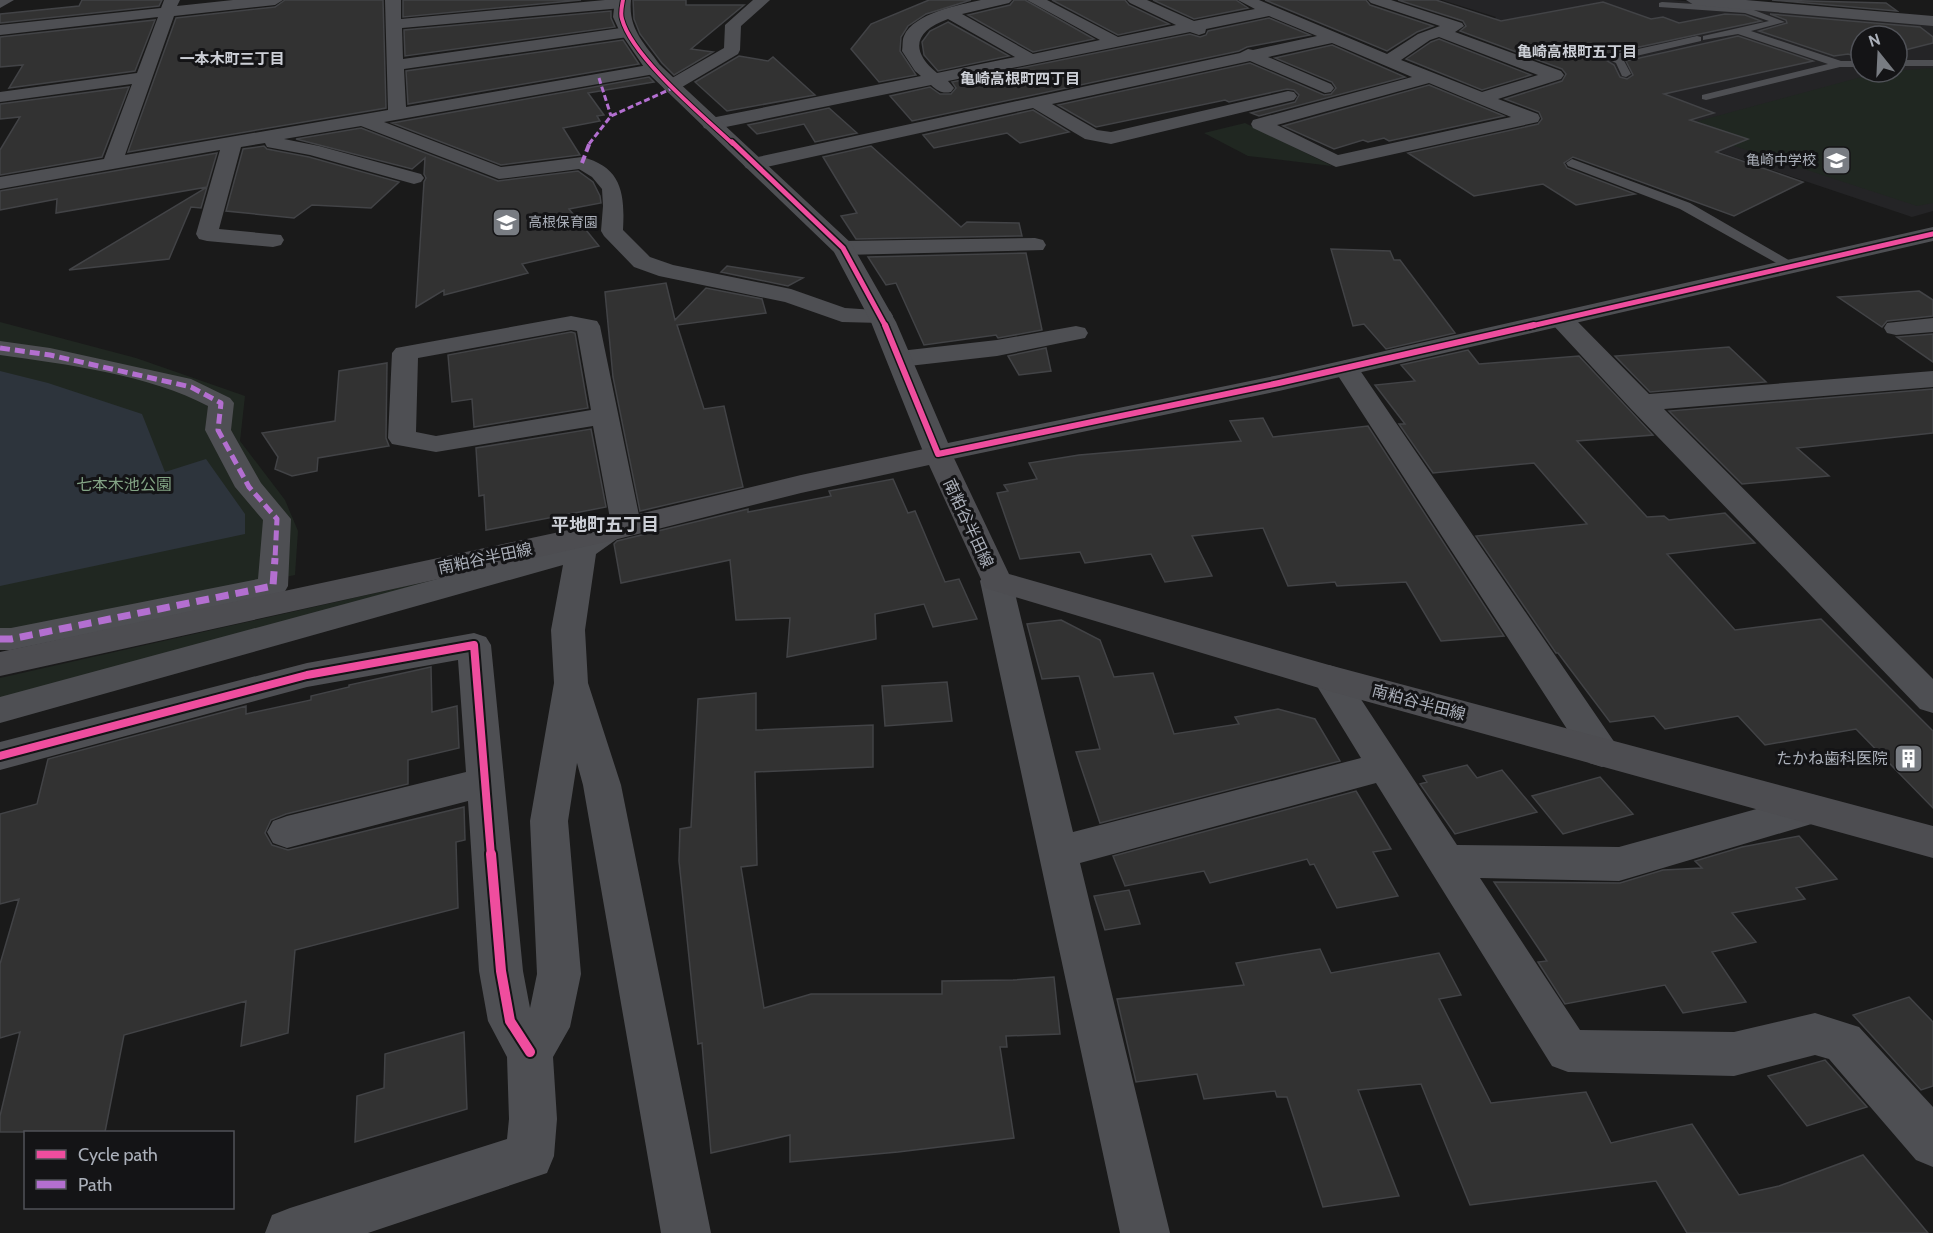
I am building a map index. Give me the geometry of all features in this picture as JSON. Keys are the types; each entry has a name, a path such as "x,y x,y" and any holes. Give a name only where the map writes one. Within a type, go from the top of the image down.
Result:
{"main road":[{"name":"南粕谷半田線","path":"0,664 604,535 938,454 996,581 1329,678 1933,842"}],"street":[{"path":"0,3 6,0"},
{"path":"0,30 170,6 275,0"},
{"path":"393,0 397,114"},
{"path":"670,86 732,50 733,25 762,0"},
{"path":"983,115 932,79 911,57 909,44 913,33 924,23 961,8 1004,0"},
{"path":"1035,0 1116,42"},
{"path":"1136,0 1325,88"},
{"path":"1246,0 1387,61 1531,118 1336,161 1260,124 1429,78"},
{"path":"1376,0 1456,26 1424,37 1403,53 1387,61"},
{"path":"1694,0 1752,3 1927,20"},
{"path":"1896,0 1927,20"},
{"path":"394,24 622,1 621,17 628,32 654,69 843,248 861,276 881,316 938,454 1347,368 1792,266 1929,239"},
{"path":"112,163 170,6"},
{"path":"711,124 1269,11"},
{"path":"949,13 1032,60"},
{"path":"1437,31 1555,75 1482,98"},
{"path":"397,65 628,32"},
{"path":"753,164 1332,38"},
{"path":"0,183 654,69"},
{"path":"1037,103 1092,135 1111,138 1407,69"},
{"path":"0,97 144,77"},
{"path":"364,120 499,173 582,163 599,172 612,188 614,206 612,231 642,262 667,271 791,296 842,315 881,316"},
{"path":"255,139 312,150 414,178"},
{"path":"232,143 207,234 273,240"},
{"path":"843,248 1035,245"},
{"path":"1562,320 1640,403 1933,700"},
{"path":"530,1052 548,1028 559,974 549,821 571,684 568,630 604,535 604,416 588,326 571,323 405,353 402,438 436,444 604,416"},
{"path":"1896,328 1933,325"},
{"path":"900,359 997,348 1076,333"},
{"path":"0,348 50,355 191,387 220,403 218,430 249,487 277,519 273,586 11,639 0,639"},
{"path":"1347,368 1602,753"},
{"path":"1640,403 1933,379"},
{"path":"0,710 604,535"},
{"path":"996,581 1144,1233"},
{"path":"0,756 307,675 474,645 503,981 510,1021 530,1052 533,1119 530,1156 290,1233"},
{"path":"1329,678 1568,1051 1734,1054 1815,1034 1843,1042 1933,1143"},
{"path":"571,684 602,785 686,1233"},
{"path":"1059,852 1385,766"},
{"path":"287,832 485,782"},
{"path":"1446,861 1619,864 1811,809"}],"lane":[{"path":"1626,75 1620,61 1611,58 1780,22 1746,10 1662,5"},
{"path":"1739,31 1840,64"},
{"path":"1909,63 1933,63"},
{"path":"1706,97 1840,64 1849,64"},
{"path":"1572,163 1685,206 1792,266"}],"shaded area":[{"name":"亀崎中学校","path":"1442,0 1673,0 1933,23 1933,211 1912,217 1588,108 1599,101 1548,84 1594,69 1494,20 1496,17"},
{"path":"0,371 48,383 142,414 165,472 206,459 245,514 245,534 0,586"}],"green space":[{"path":"1933,68 1933,203 1917,206 1676,127 1849,80 1849,84 1909,84 1909,70"},
{"path":"1245,123 1332,166 1248,156 1204,133"},
{"name":"七本木池公園","path":"0,322 136,358 245,396 240,441 285,500 298,531 295,575 14,632 0,632"},
{"path":"451,576 0,702 0,678"}],"building":[{"path":"82,0 162,0 159,6 0,23 0,14 79,6"},
{"path":"285,0 383,0 386,108 128,152 176,18 275,7"},
{"path":"403,0 581,0 403,17"},
{"path":"633,0 686,0 686,5 744,5 691,49 713,52 674,75 640,34 634,19"},
{"path":"929,0 971,0 926,14 908,26 901,37 900,51 916,75 879,82 851,49 871,24"},
{"path":"1014,0 1025,0 1094,39 1033,52 968,15 1010,5"},
{"path":"1052,0 1125,0 1129,5 1169,24 1118,35"},
{"path":"1153,0 1236,0 1248,8 1194,19"},
{"path":"1265,0 1366,0 1370,5 1433,26 1417,32 1387,51"},
{"path":"1398,0 1436,0 1501,21 1603,2 1651,19 1663,17 1679,23 1725,14 1745,15 1761,21 1611,53 1604,59 1614,65 1620,77 1627,79 1633,75 1626,61 1738,36 1813,61 1664,94 1714,113 1690,120 1748,139 1716,152 1803,182 1734,216 1573,157 1564,163 1567,168 1635,194 1576,205 1543,184 1474,196 1408,153 1538,124 1542,119 1539,112 1505,99 1562,81 1566,74 1562,69 1460,31 1466,26 1463,21"},
{"path":"1772,0 1886,3 1897,11"},
{"path":"611,11 615,27 405,56 404,30"},
{"path":"1770,14 1885,24 1849,24 1849,54 1834,56 1759,31 1787,23 1786,20"},
{"path":"1269,18 1310,35 912,121 890,96 930,87 940,94 951,94 956,88 952,82 1190,34 1200,37 1206,35 1208,31"},
{"path":"155,20 135,71 9,88 23,65 0,67 0,37"},
{"path":"948,22 1009,56 938,71 924,55 922,42 930,31"},
{"path":"1909,26 1920,27 1933,37 1933,43 1909,49"},
{"path":"1439,39 1531,75 1482,90 1406,59"},
{"path":"623,40 639,64 408,104 406,71"},
{"path":"1332,45 1405,77 1259,116 1251,113 1295,102 1299,95 1294,90 1287,89 1096,127 1058,105 1250,63 1324,95 1331,94 1336,88 1332,82 1275,58"},
{"path":"739,56 768,61 773,57 815,95 727,111 695,82"},
{"path":"649,77 654,82 588,93 604,115 597,116 600,121 563,128 580,155 501,165 392,123"},
{"path":"1429,85 1504,116 1389,141 1384,138 1368,142 1363,140 1334,149 1283,126"},
{"path":"129,87 102,157 0,175 0,150 20,117 0,119 0,104"},
{"path":"829,108 857,133 815,142 804,124 757,134 748,125"},
{"path":"1033,110 1069,132 1020,143 1007,133 934,148 923,135"},
{"path":"361,128 498,181 578,171 593,182 601,203 569,209 599,246 522,264 528,273 444,295 444,290 416,307 426,178 425,158 412,169 296,139"},
{"path":"264,146 267,149 309,157 399,182 371,208 312,205 294,218 226,211 243,149"},
{"path":"871,146 961,227 967,222 1019,223 1022,236 856,239 841,216 857,213 823,157"},
{"path":"217,153 207,187 56,213 57,199 0,210 0,191"},
{"path":"207,187 201,208 191,207 169,259 69,270"},
{"path":"1331,249 1390,251 1394,260 1400,260 1455,333 1386,349 1364,324 1353,326"},
{"path":"1026,253 1042,330 998,338 996,335 924,345 896,283 886,285 868,257"},
{"path":"727,266 803,278 788,286 721,272"},
{"path":"666,283 675,320 706,288 762,299 766,313 677,325 704,409 724,406 743,487 640,511 613,377 605,292"},
{"path":"1919,291 1933,300 1933,316 1887,321 1882,327 1838,297"},
{"path":"575,333 588,408 474,427 472,399 452,402 448,355"},
{"path":"1933,334 1933,362 1897,337"},
{"path":"1729,347 1766,382 1650,392 1615,356"},
{"path":"1046,348 1051,371 1019,375 1008,356"},
{"path":"1468,350 1479,364 1579,356 1653,435 1577,441 1647,517 1664,516 1669,520 1725,513 1755,543 1667,554 1735,630 1821,619 1933,731 1933,808 1856,729 1765,745 1738,716 1665,729 1654,716 1610,722 1556,653 1476,536 1587,524 1534,463 1433,473 1399,424 1405,424 1375,385 1415,381 1401,365"},
{"path":"387,363 386,438 389,446 318,458 317,471 292,476 275,469 278,457 262,433 335,421 339,371"},
{"path":"1933,389 1933,433 1797,448 1829,476 1742,484 1669,411"},
{"path":"1263,418 1273,437 1368,426 1504,636 1441,641 1406,582 1337,586 1335,582 1288,586 1263,528 1192,536 1212,576 1165,582 1151,554 1085,563 1080,552 1020,559 997,493 1008,491 1004,485 1037,479 1029,463 1079,455 1241,441 1230,421"},
{"path":"591,429 606,507 486,530 484,495 479,496 476,448"},
{"path":"893,479 908,513 915,511 945,582 959,579 977,619 933,627 924,604 875,614 876,639 787,657 790,618 736,620 730,560 621,583 614,544 617,541 748,509 748,512 831,496 829,491"},
{"path":"1061,620 1100,640 1114,677 1153,673 1174,734 1239,724 1235,717 1278,709 1315,719 1340,761 1100,823 1076,752 1100,749 1079,676 1042,679 1027,624"},
{"path":"431,667 432,712 457,706 459,748 408,760 408,784 286,814 271,820 265,833 272,845 288,850 464,807 465,840 456,842 458,908 295,950 288,1033 241,1046 246,1001 124,1035 105,1131 0,1132 0,1116 20,1032 0,1038 0,964 19,899 0,904 0,814 37,804 48,759 246,706 246,714 311,700 311,696 349,687 349,685"},
{"path":"947,682 952,721 885,726 882,686"},
{"path":"756,693 756,730 873,725 873,767 755,772 757,865 741,867 764,1008 811,994 942,994 942,981 1054,977 1060,1034 1006,1036 1007,1047 1000,1047 1014,1138 790,1162 790,1135 711,1153 702,1043 698,1044 679,861 680,829 691,827 698,699"},
{"path":"1467,765 1477,778 1502,770 1537,812 1455,834 1420,784 1427,782 1423,776"},
{"path":"1600,777 1633,814 1563,834 1532,796"},
{"path":"1356,791 1391,849 1373,852 1398,896 1337,908 1314,864 1310,865 1307,859 1210,883 1204,871 1125,886 1113,856"},
{"path":"1799,836 1837,879 1796,888 1805,899 1732,913 1756,942 1712,952 1746,1002 1683,1013 1665,985 1565,1004 1538,962 1547,961 1494,882 1620,883 1663,870 1702,868 1695,861 1742,847"},
{"path":"1129,890 1140,924 1105,930 1094,896"},
{"path":"1320,949 1331,973 1439,953 1461,995 1439,999 1491,1103 1586,1092 1611,1143 1692,1124 1739,1195 1779,1186 1863,1155 1928,1233 1687,1233 1656,1181 1470,1205 1421,1084 1358,1090 1399,1196 1323,1207 1287,1097 1277,1097 1275,1091 1204,1099 1197,1074 1136,1082 1117,999 1244,985 1236,963"},
{"path":"1909,997 1933,1022 1933,1086 1921,1090 1853,1015"},
{"path":"464,1032 467,1109 355,1142 357,1096 384,1088 385,1054"},
{"path":"1825,1060 1867,1107 1807,1126 1768,1076"}],"marked path":[{"path":"599,78 611,116"},
{"path":"582,163 587,146 611,116 673,88"},
{"path":"0,348 50,355 191,387 221,403 218,430 249,487 277,519 273,586 11,639 0,639"}],"cycle path":[{"path":"623,0 621,17 628,32 654,69 843,248 884,322 938,454 1279,383 1933,234"},
{"path":"0,756 307,675 474,645 501,971 510,1021 530,1052"}],"place":[{"name":"亀崎中学校","path":"1837,160"},
{"name":"高根保育園","path":"507,222"},
{"name":"たかね歯科医院","path":"1909,758"}],"district":[{"name":"亀崎高根町五丁目","path":"1577,52"},
{"name":"一本木町三丁目","path":"232,59"},
{"name":"亀崎高根町四丁目","path":"1020,79"},
{"name":"平地町五丁目","path":"605,525"}]}
